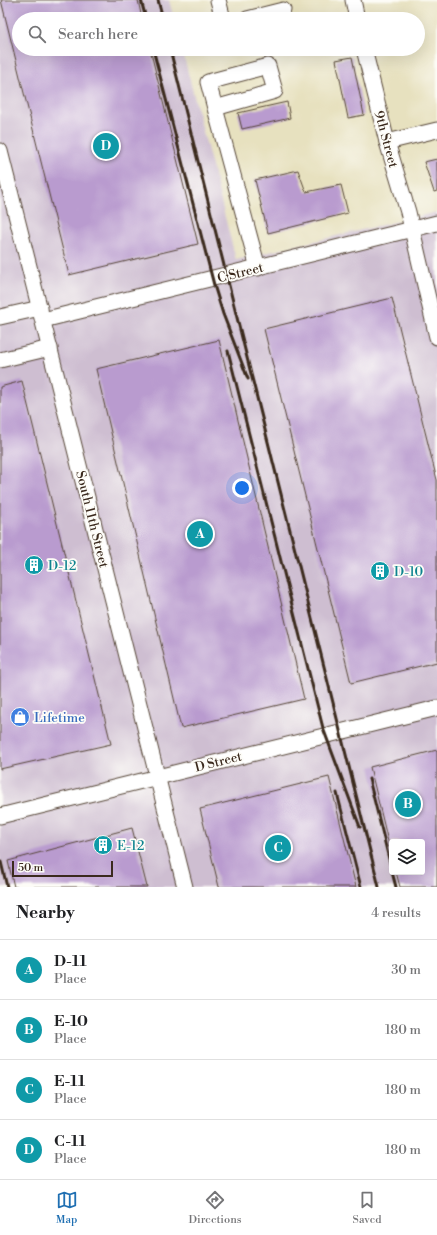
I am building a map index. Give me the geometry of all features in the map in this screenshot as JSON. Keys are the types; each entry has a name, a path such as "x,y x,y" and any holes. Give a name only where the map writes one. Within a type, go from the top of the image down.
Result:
{"lane":[{"path":"218,0 221,12"},
{"path":"353,0 356,12"},
{"path":"276,12 284,10"},
{"name":"9th Street","path":"366,56 387,142 408,212 437,337"},
{"path":"215,108 258,268"},
{"path":"387,142 437,130"},
{"name":"South 11th Street","path":"0,150 185,887"},
{"name":"C Street","path":"0,317 42,314 258,268 437,223"},
{"path":"0,360 50,348"},
{"name":"D Street","path":"0,816 437,708"}],"shaded area":[{"path":"0,0 169,0 172,12 12,12 12,56 184,56 236,260 437,212 437,887 0,887"}],"building":[{"path":"1,0 138,0 141,12 12,12 12,44"},
{"path":"15,56 152,56 198,244 69,275"},
{"path":"352,57 364,115 348,118 336,60"},
{"path":"287,102 290,118 242,129 238,113"},
{"path":"437,159 437,191 434,192 424,162"},
{"path":"298,170 306,192 341,185 348,213 268,233 255,180"},
{"name":"D-10","path":"392,298 437,480 437,662 351,683 264,329"},
{"path":"219,340 304,699 181,728 96,369"},
{"name":"D-12","path":"22,381 111,744 0,769 0,387"},
{"path":"437,750 437,887 400,887 397,875 425,875 425,839 389,839 389,846 370,767"},
{"path":"329,777 356,887 219,887 200,809"},
{"name":"E-12","path":"132,828 147,887 14,887 8,861"}],"railway":[{"path":"141,0 144,12"},
{"path":"158,0 161,12"},
{"path":"155,56 214,285 223,314 248,379"},
{"path":"172,56 379,887"},
{"path":"228,351 323,728 360,827"},
{"path":"369,779 389,859"},
{"path":"337,793 361,887"},
{"path":"1,862 7,887"},
{"path":"393,875 396,887"}],"place":[{"name":"C-11","path":"106,146"},
{"name":"D-11","path":"200,534"},
{"name":"D-12","path":"34,565"},
{"name":"D-10","path":"380,571"},
{"name":"Lifetime","path":"20,717"},
{"name":"E-10","path":"408,804"},
{"name":"E-12","path":"103,845"},
{"name":"E-11","path":"278,848"}]}
